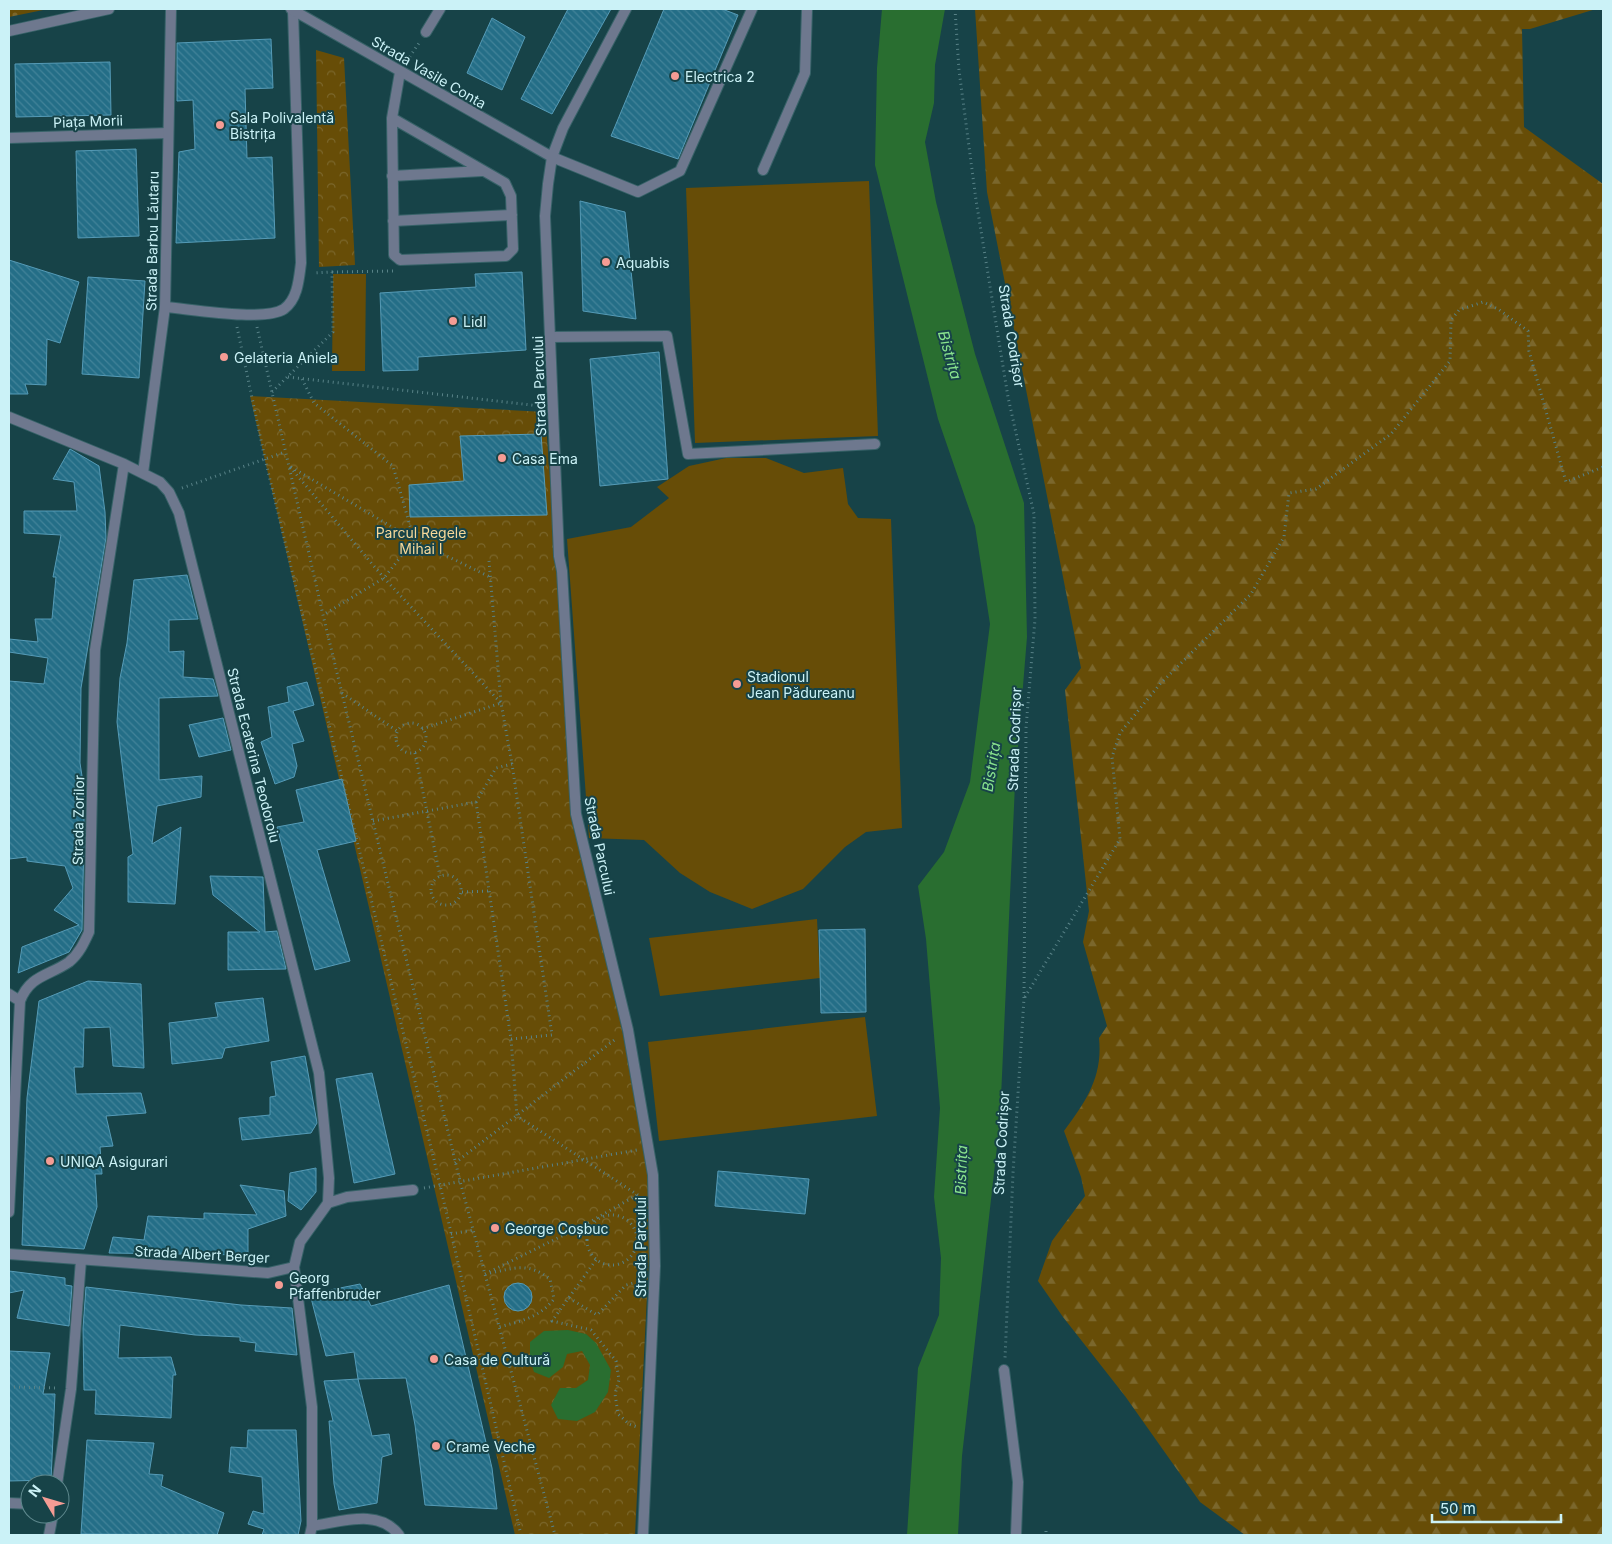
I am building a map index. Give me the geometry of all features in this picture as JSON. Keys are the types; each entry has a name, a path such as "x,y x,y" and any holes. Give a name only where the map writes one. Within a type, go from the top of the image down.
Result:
{"street":[{"path":"9,31 109,9"},
{"name":"Strada Barbu Lăutaru","path":"143,472 165,307 171,9"},
{"path":"426,32 440,9"},
{"name":"Strada Parcului","path":"626,9 563,128 552,157 545,216 559,556 562,571 576,814 628,1030 649,1144 654,1205 655,1283 643,1535"},
{"name":"Strada Vasile Conta","path":"292,10 552,157 638,192 680,171 752,9"},
{"path":"763,170 805,73 807,9"},
{"name":"Strada Vasile Conta","path":"165,307 235,314 266,314 284,308 297,289 300,273 292,10"},
{"path":"392,118 505,183 509,189 514,249 506,256 400,260 394,255 392,118 400,72"},
{"name":"Piața Morii","path":"9,138 168,133"},
{"path":"392,176 483,170"},
{"path":"393,221 512,216"},
{"path":"550,337 667,336 688,454 875,444"},
{"name":"Strada Ecaterina Teodoroiu","path":"9,417 143,472 160,482 169,492 180,513 319,1073 330,1178 328,1203"},
{"name":"Strada Zorilor","path":"20,1000 25,989 34,980 69,962 80,950 89,932 95,650 124,464"},
{"path":"9,994 20,1000 9,1212"},
{"path":"399,1535 390,1524 377,1519 311,1531 312,1407 294,1266 300,1242 328,1203 347,1197 413,1190"},
{"name":"Strada Albert Berger","path":"9,1254 268,1273 294,1266"},
{"path":"58,1474 71,1389 81,1260"},
{"path":"1004,1370 1018,1482 1016,1535"}],"path":[{"name":"Strada Codrișor","path":"955,9 959,70 978,210 1008,397 1034,514 1035,619 1026,728 1024,998 1013,1173 1004,1370"},
{"path":"400,72 426,32"},
{"path":"300,273 400,271 400,260"},
{"path":"272,393 333,332 332,272"},
{"path":"1024,998 1120,839 1112,757 1120,733 1160,684 1251,594 1284,537 1288,493 1316,489 1392,434 1450,361 1451,320 1459,310 1483,302 1498,309 1528,330 1529,351 1566,482 1603,468"},
{"path":"235,314 265,459 440,1185 521,1535"},
{"path":"254,314 323,615 455,1163 555,1535"},
{"path":"288,377 553,407"},
{"path":"302,379 314,403 393,466 414,540"},
{"path":"169,492 285,452"},
{"path":"289,465 414,540 490,577"},
{"path":"289,465 384,578 501,702"},
{"path":"323,615 384,578 414,540"},
{"path":"489,561 501,702 552,1035 511,1039"},
{"path":"342,693 398,731"},
{"path":"415,753 405,752 397,746 396,741 398,731 409,723 422,729 501,702"},
{"path":"415,753 425,743 422,729"},
{"path":"415,753 440,876"},
{"path":"512,764 496,768 476,802 511,1039 517,1116"},
{"path":"373,821 476,802"},
{"path":"440,876 453,876 460,883 462,892 457,901 448,906 438,903 431,889 435,879 440,876"},
{"path":"462,892 489,891"},
{"path":"455,1163 628,1030"},
{"path":"517,1116 654,1205"},
{"path":"440,1185 582,1160 649,1144"},
{"path":"485,1274 597,1218 638,1195"},
{"path":"613,1214 622,1216 634,1228 637,1236 633,1253 628,1259 612,1265 596,1260 587,1247 586,1239 591,1224 597,1218 613,1214"},
{"path":"451,1234 473,1230"},
{"path":"596,1260 552,1321 591,1330 616,1361 619,1380 615,1394 618,1414 629,1424 648,1431"},
{"path":"485,1274 524,1267 538,1270 550,1279 554,1299 545,1309 532,1318 499,1327"},
{"path":"569,1298 597,1315 626,1285 638,1281 655,1283"},
{"path":"9,1387 71,1389"}],"green space":[{"path":"9,9 48,9 9,17"},
{"path":"975,9 1596,9 1530,29 1522,29 1524,127 1603,184 1603,1535 1245,1535 1200,1502 1125,1396 1063,1317 1038,1281 1052,1241 1085,1196 1081,1177 1064,1131 1086,1099 1091,1088 1098,1065 1100,1052 1099,1038 1107,1026 1083,942 1089,911 1065,690 1081,668 987,192"},
{"path":"316,50 344,58 355,265 319,267"},
{"path":"869,181 878,436 695,443 686,188"},
{"path":"333,274 366,274 365,371 332,371"},
{"name":"Parcul Regele Mihai I","path":"250,396 545,412 576,814 653,1175 635,1535 515,1535"},
{"name":"Stadionul Jean Pădureanu","path":"726,458 766,458 804,473 843,468 848,504 858,518 891,519 902,828 866,832 845,847 803,889 752,909 710,892 680,873 644,840 589,838 567,539 631,527 669,498 657,487 689,466"},
{"path":"817,919 820,978 660,996 649,938"},
{"path":"865,1017 877,1116 659,1141 648,1042"}],"water":[{"name":"Bistrița","path":"882,9 945,9 935,65 934,103 925,142 936,202 975,354 1024,503 1027,637 1015,784 1000,1120 962,1456 958,1535 907,1535 918,1368 939,1315 941,1258 934,1197 940,1108 926,939 918,886 944,852 970,782 990,624 975,526 938,419 875,165 877,68"},
{"path":"568,1330 586,1334 596,1343 611,1370 608,1392 595,1412 577,1421 558,1419 551,1405 560,1388 576,1388 588,1380 590,1365 582,1351 567,1354 563,1367 549,1378 534,1372 530,1360 530,1342 544,1331"}],"building":[{"path":"568,9 611,9 552,114 521,99"},
{"name":"Electrica 2","path":"664,9 722,9 738,15 678,159 611,136"},
{"path":"492,18 525,37 502,90 467,73"},
{"name":"Sala Polivalentă Bistrița","path":"271,39 273,88 245,89 247,158 272,157 275,238 176,243 179,152 195,149 193,100 177,101 177,43"},
{"path":"110,62 111,115 16,117 15,64"},
{"path":"136,149 139,236 78,238 76,151"},
{"name":"Aquabis","path":"580,201 625,212 636,319 583,311"},
{"path":"9,260 79,282 60,343 47,339 46,385 25,384 28,394 9,394"},
{"name":"Lidl","path":"522,272 526,350 418,357 418,370 383,371 380,293 476,287 475,274"},
{"path":"88,277 145,281 139,378 82,374"},
{"path":"659,352 668,479 600,486 590,359"},
{"name":"Casa Ema","path":"541,434 547,515 410,517 409,485 464,481 460,436"},
{"path":"70,449 99,466 105,512 106,538 81,688 80,763 84,789 82,930 69,952 18,973 22,947 79,925 54,910 73,888 65,866 27,861 27,857 9,859 9,681 44,684 48,658 9,652 9,639 38,642 35,619 52,619 56,577 53,577 61,535 24,533 24,511 77,511 74,482 53,479"},
{"path":"187,575 198,619 169,620 169,652 184,651 183,677 213,679 218,696 159,698 159,780 202,776 201,797 157,806 152,844 181,827 175,904 128,902 128,857 133,854 117,722 120,678 127,643 134,580"},
{"path":"307,682 314,705 293,711 304,741 292,744 297,766 294,777 275,784 261,742 272,737 268,707 289,702 287,687"},
{"path":"223,718 231,750 199,757 189,725"},
{"path":"342,779 356,841 317,850 350,961 315,970 277,827 304,822 296,790"},
{"path":"210,876 263,877 265,932 277,931 286,969 228,970 228,932 260,932 213,895"},
{"path":"865,929 866,1012 821,1013 819,930"},
{"path":"88,981 141,984 144,1068 113,1066 110,1027 84,1028 83,1067 74,1067 76,1094 141,1093 146,1113 106,1116 113,1146 100,1147 102,1174 95,1174 97,1207 84,1249 22,1245 27,1098 39,1001"},
{"path":"263,998 269,1041 225,1048 222,1058 172,1064 169,1023 218,1017 215,1003"},
{"path":"305,1056 317,1123 311,1133 242,1140 239,1118 270,1115 270,1097 276,1096 271,1062"},
{"path":"372,1073 395,1174 354,1183 336,1079"},
{"path":"316,1168 316,1192 301,1210 288,1201 290,1173"},
{"path":"718,1171 809,1179 805,1214 715,1206"},
{"path":"240,1185 284,1191 286,1216 248,1229 248,1255 109,1253 113,1237 144,1240 148,1216 204,1219 204,1213 257,1215"},
{"path":"9,1271 65,1278 65,1285 72,1286 69,1326 17,1318 24,1290 9,1293"},
{"path":"518,1283 528,1287 532,1297 528,1307 518,1311 508,1307 504,1297 508,1287"},
{"path":"360,1284 371,1306 449,1285 492,1468 497,1509 425,1505 415,1425 406,1378 358,1379 354,1352 326,1356 310,1294"},
{"path":"86,1287 241,1305 292,1308 297,1355 255,1351 256,1343 240,1341 240,1337 195,1335 120,1325 118,1358 171,1357 176,1375 173,1375 171,1418 95,1414 96,1390 84,1390 83,1328"},
{"path":"9,1351 50,1353 43,1394 55,1394 51,1474 20,1474 20,1481 9,1481"},
{"path":"358,1379 372,1436 389,1434 392,1454 382,1457 377,1503 339,1510 334,1484 329,1421 333,1421 324,1381"},
{"path":"248,1430 296,1430 301,1521 298,1535 262,1535 264,1529 248,1524 253,1511 264,1514 262,1477 229,1472 231,1447 247,1448"},
{"path":"87,1440 154,1443 149,1474 163,1475 161,1486 224,1513 217,1535 81,1534"}],"place":[{"name":"Electrica 2","path":"675,76"},
{"name":"Sala Polivalentă Bistrița","path":"220,125"},
{"name":"Aquabis","path":"606,262"},
{"name":"Lidl","path":"453,321"},
{"name":"Gelateria Aniela","path":"224,357"},
{"name":"Casa Ema","path":"502,458"},
{"name":"Stadionul Jean Pădureanu","path":"737,684"},
{"name":"UNIQA Asigurari","path":"50,1161"},
{"name":"George Coșbuc","path":"495,1228"},
{"name":"Georg Pfaffenbruder","path":"279,1285"},
{"name":"Casa de Cultură","path":"434,1359"},
{"name":"Crame Veche","path":"436,1446"}]}
